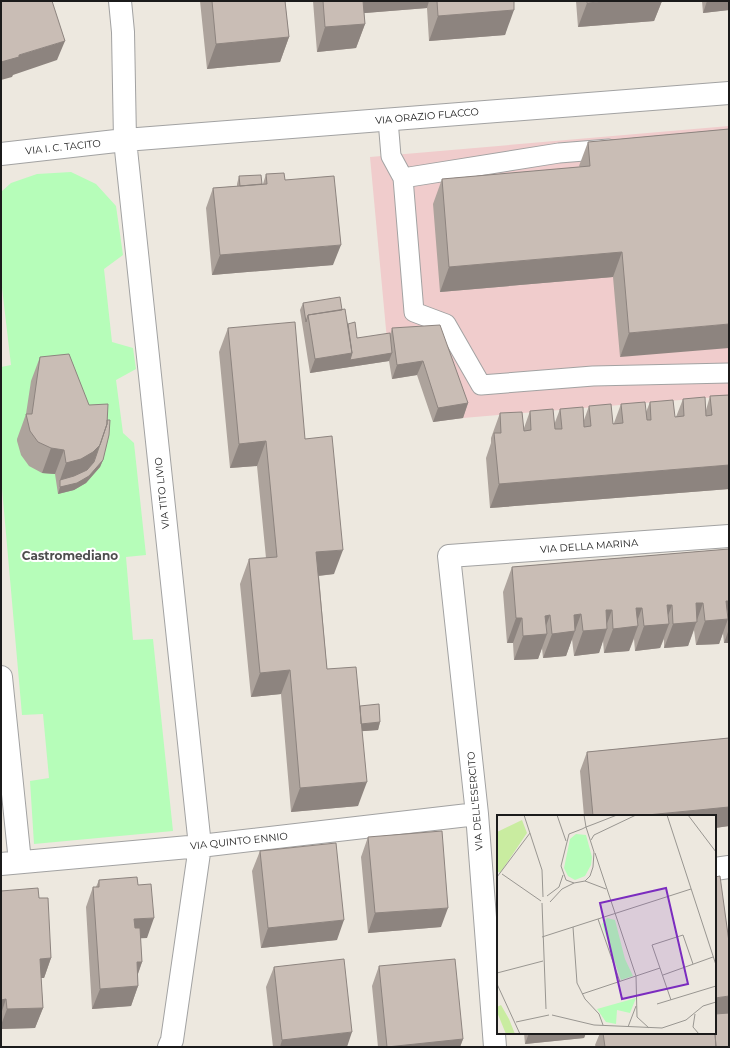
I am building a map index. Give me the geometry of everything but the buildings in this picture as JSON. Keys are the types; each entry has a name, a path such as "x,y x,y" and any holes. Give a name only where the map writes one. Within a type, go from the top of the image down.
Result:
{"street":[{"name":"VIA TITO LIVIO","path":"120,1 125,140 200,846 172,1040 169,1047"},
{"name":"VIA ORAZIO FLACCO","path":"125,140 729,93"},
{"name":"VIA I. C. TACITO","path":"1,154 125,140"},
{"name":"VIA DELLA MARINA","path":"449,556 729,536"},
{"name":"VIA DELL'ESERCITO","path":"449,556 477,814 490,892 495,1047"},
{"path":"1,677 10,863"},
{"name":"VIA QUINTO ENNIO","path":"10,863 200,846 477,814"},
{"path":"716,869 729,867"}],"lane":[{"path":"388,120 391,156 403,178 414,312 446,324 481,386 593,376 729,373"},
{"path":"403,178 559,153 629,147"}],"shaded area":[{"path":"729,126 729,396 463,418 435,339 387,340 370,157"}],"green space":[{"path":"71,172 96,184 116,206 123,255 104,269 112,342 133,348 136,369 116,380 123,433 134,443 146,555 126,557 133,640 153,639 173,831 34,844 30,781 49,778 43,714 22,715 1,477 1,367 11,365 1,279 1,192 11,183 37,174"}],"district":[{"name":"Castromediano","path":"70,555"}]}
